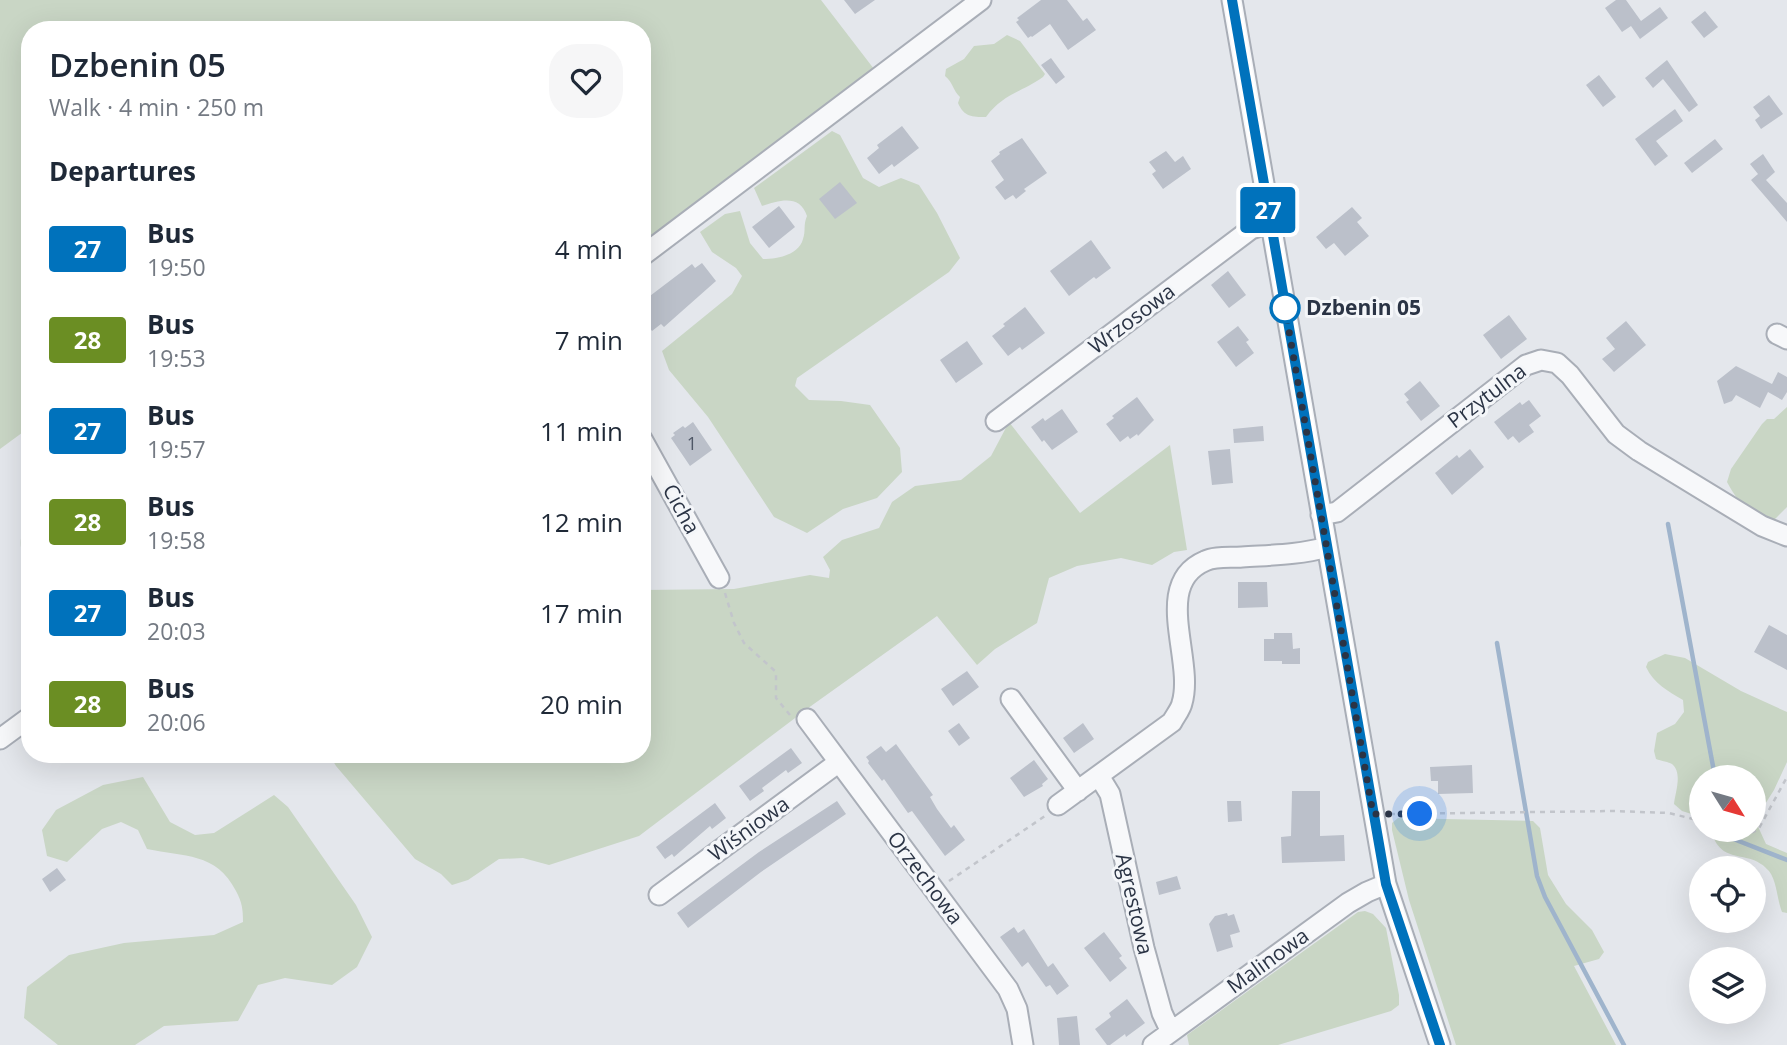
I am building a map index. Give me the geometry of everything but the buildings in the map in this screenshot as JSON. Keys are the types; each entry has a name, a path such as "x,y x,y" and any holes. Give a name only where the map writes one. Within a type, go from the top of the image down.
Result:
{"street":[{"path":"651,249 981,0"},
{"path":"1232,0 1386,884 1440,1045"},
{"name":"Wrzosowa","path":"996,421 1251,229 1270,223"},
{"name":"Przytulna","path":"1321,515 1336,512 1526,365 1541,360 1557,363 1570,375 1616,434 1639,451 1762,526 1787,536"},
{"name":"Cicha","path":"651,455 719,578"},
{"path":"1058,806 1172,722 1182,704 1185,685 1178,607 1179,586 1189,569 1208,559 1304,553 1326,547"},
{"path":"1011,699 1079,791"},
{"name":"Orzechowa","path":"799,718 839,762 1008,989 1017,1009 1023,1045"},
{"path":"0,739 21,724"},
{"name":"Wiśniowa","path":"659,895 839,762"},
{"name":"Agrestowa","path":"1099,776 1110,794 1144,948 1162,1013 1171,1032"},
{"name":"Malinowa","path":"1153,1045 1348,903 1386,884"}],"path":[{"path":"719,578 744,643 776,672 776,698 799,718"},
{"path":"1766,815 1787,777"},
{"path":"935,891 1058,806"},
{"path":"1373,814 1612,811 1669,813 1689,818"}],"green space":[{"path":"0,0 821,0 874,69 651,238 651,21 21,21 21,434 0,449"},
{"path":"1007,35 1020,41 1045,74 1005,98 986,117 969,115 958,103 960,97 945,76 946,69 964,59 974,46 994,44"},
{"path":"832,131 840,135 863,178 879,187 901,178 919,185 960,258 949,272 797,378 795,386 809,400 870,405 900,448 902,472 877,498 843,509 807,533 774,517 708,417 669,370 662,351 732,294 742,276 736,268 712,252 700,232 725,214 740,211 750,243 763,259 787,255 801,244 807,216 800,204 789,200 762,206 754,188"},
{"path":"1787,407 1787,507 1774,520 1746,508 1727,482 1731,469 1762,424 1767,419 1774,419"},
{"path":"1009,422 1080,513 1170,445 1187,550 1174,552 1152,565 1121,558 1077,566 1049,578 1037,623 995,649 977,665 937,616 811,706 639,836 549,865 523,858 499,859 468,880 452,885 441,874 415,859 334,763 651,763 651,590 734,589 810,575 829,578 830,570 823,557 842,540 879,528 892,502 915,486 961,480 991,456"},
{"path":"1665,654 1685,658 1741,691 1787,712 1787,762 1766,803 1766,765 1689,765 1689,813 1674,804 1677,772 1672,764 1656,759 1654,751 1657,733 1675,724 1684,712 1683,700 1657,683 1646,667 1648,662"},
{"path":"143,777 170,822 195,835 214,833 274,795 288,807 356,905 372,937 357,967 332,985 285,978 258,985 238,1021 164,1026 135,1045 58,1045 24,1018 27,987 69,955 124,943 214,935 243,922 238,895 219,869 198,858 147,849 138,830 121,822 102,829 67,862 47,856 42,830 56,810 103,785"},
{"path":"1398,818 1533,821 1540,828 1548,875 1566,904 1592,930 1604,952 1599,959 1574,966 1616,1045 1456,1045 1409,900 1392,830 1392,823"},
{"path":"1716,842 1765,842 1787,853 1787,913 1782,912 1774,880 1766,868 1766,856 1739,856 1721,849"},
{"path":"1358,912 1373,914 1386,928 1399,1005 1391,1011 1278,1045 1189,1045 1187,1035"}],"waterway":[{"path":"1668,524 1713,765"},
{"path":"1497,643 1537,876 1545,897 1624,1045"},
{"path":"1741,842 1787,860"}],"bus line":[{"name":"27","path":"1232,0 1386,884 1440,1045"}],"place":[{"name":"Dzbenin 05","path":"1285,308"}],"route":[{"path":"1285,308 1373,814 1420,814"}]}
